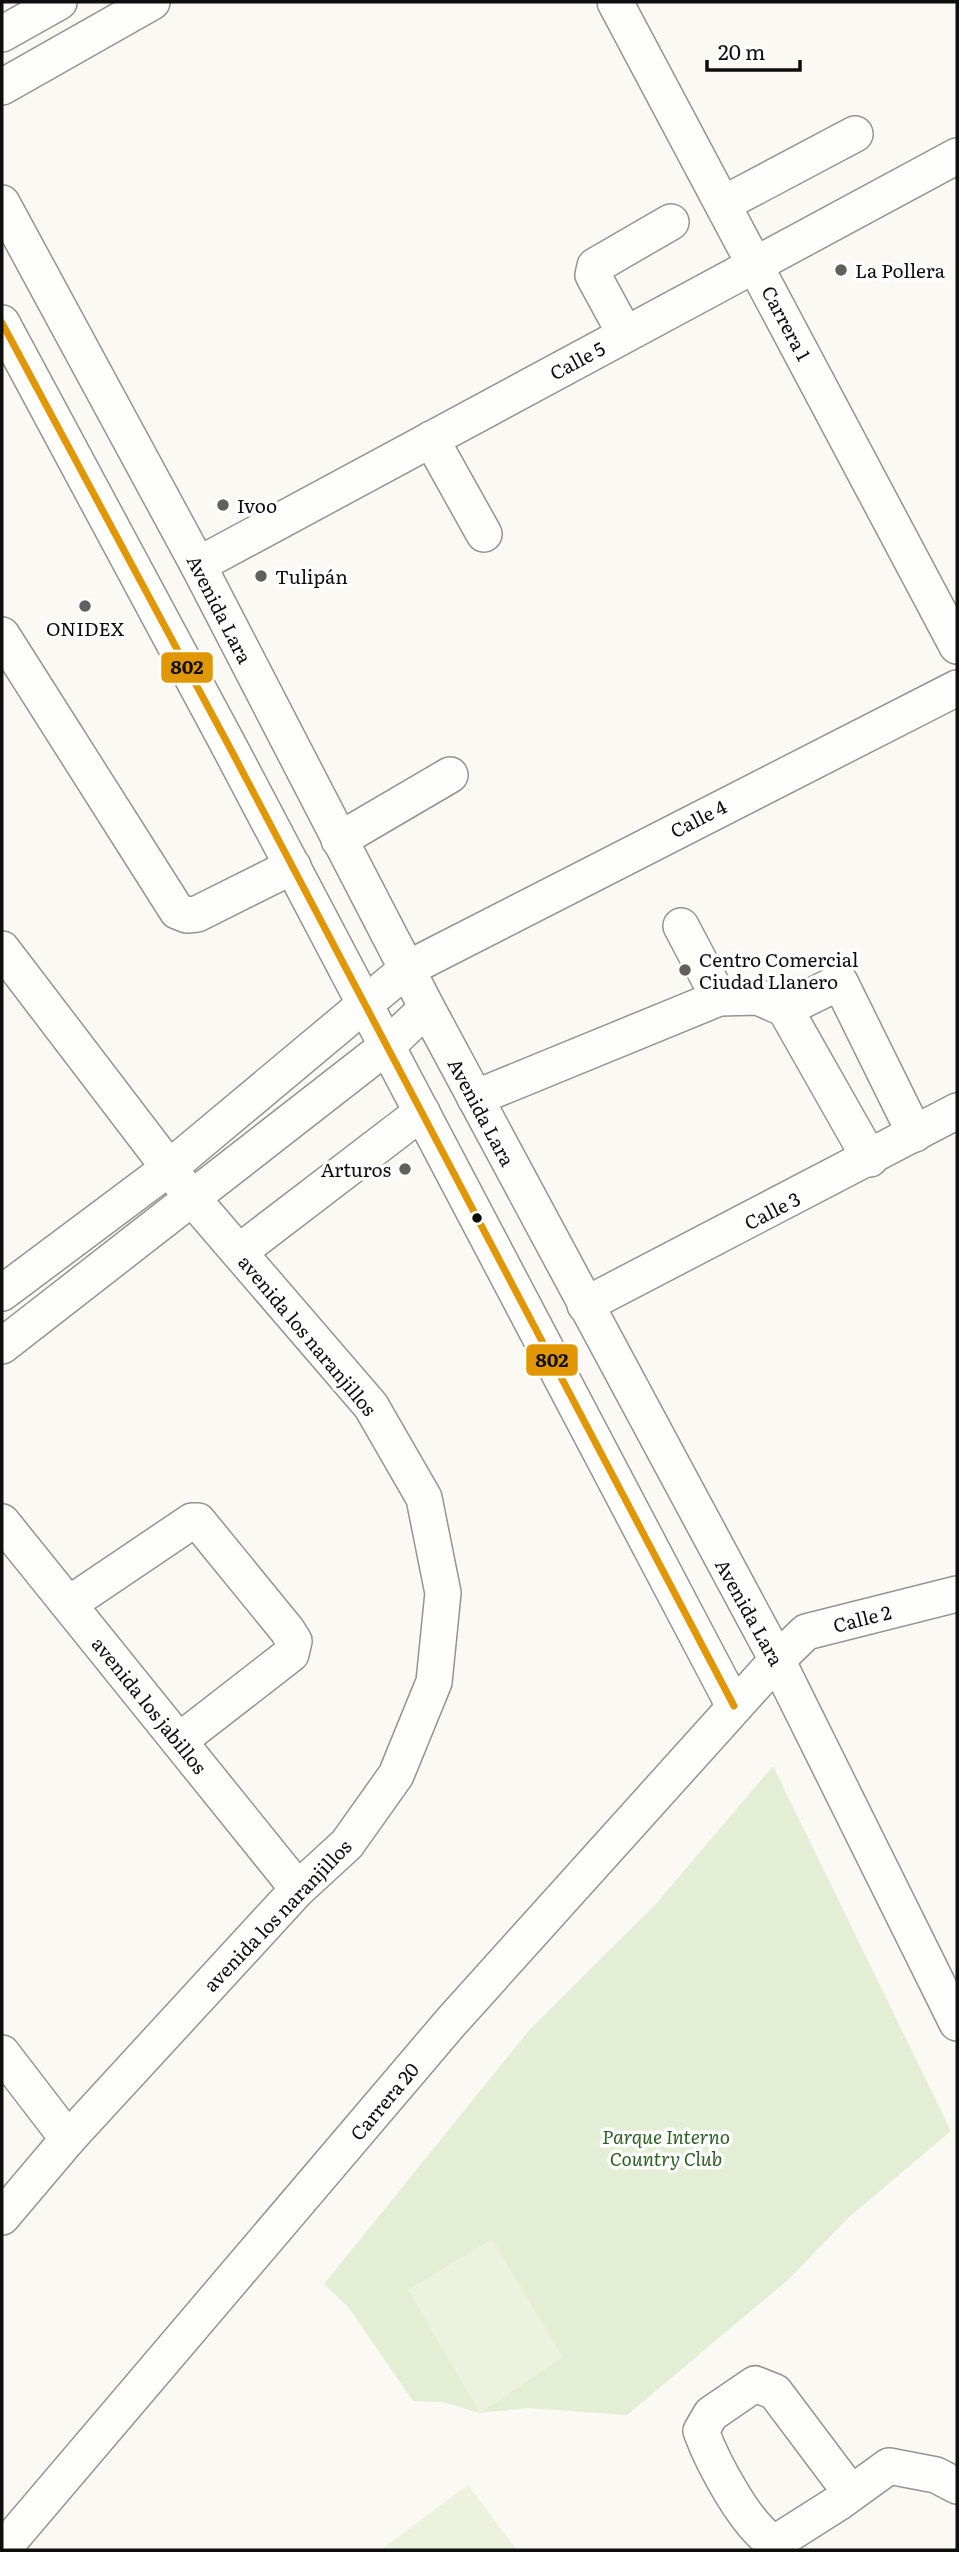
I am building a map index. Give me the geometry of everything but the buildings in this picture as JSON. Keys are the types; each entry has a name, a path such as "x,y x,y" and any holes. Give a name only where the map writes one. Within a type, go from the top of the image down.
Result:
{"street":[{"path":"2,34 60,2"},
{"path":"2,87 152,2"},
{"name":"Carrera 1","path":"615,2 756,263 957,646"},
{"path":"723,204 855,134"},
{"name":"Calle 5","path":"198,565 957,156"},
{"name":"Avenida Lara","path":"2,203 198,565 427,1009 777,1660 957,2023"},
{"path":"625,334 593,275 595,267 671,222"},
{"path":"2,323 293,866 734,1706"},
{"path":"430,439 484,534"},
{"path":"2,635 177,911 187,915 197,914 293,866"},
{"name":"Calle 4","path":"2,1293 169,1168 407,969 957,688"},
{"path":"339,840 450,775"},
{"path":"681,926 719,998"},
{"name":"avenida los naranjillos","path":"2,949 192,1198 371,1406 424,1498 443,1593 434,1682 396,1775 347,1844 298,1888 68,2139 2,2217"},
{"path":"785,1009 840,982 915,1134"},
{"path":"475,1098 719,998 758,997 785,1009 870,1159"},
{"path":"2,1346 387,1046 427,1009"},
{"name":"Calle 3","path":"585,1305 870,1159 957,1111"},
{"path":"239,1252 422,1112"},
{"path":"69,1604 192,1521 198,1521 294,1641 291,1654 179,1741"},
{"name":"avenida los jabillos","path":"2,1522 298,1888"},
{"name":"Calle 2","path":"777,1660 806,1632 957,1594"},
{"name":"Carrera 20","path":"2,2550 451,2022 777,1660"},
{"path":"2,2053 68,2139"},
{"path":"851,2493 775,2392 755,2384 711,2414 701,2431 749,2518 766,2539 775,2543 851,2493 889,2466 936,2475 957,2486"}],"green space":[{"name":"Parque Interno Country Club","path":"773,1766 951,2131 848,2218 788,2280 627,2415 529,2408 480,2413 442,2402 413,2401 349,2308 324,2284 531,2028 655,1905"},
{"path":"492,2239 563,2357 480,2413 408,2290"},
{"path":"468,2485 517,2550 381,2550"}],"transit line":[{"name":"802","path":"2,323 229,746 734,1706"}],"place":[{"name":"La Pollera","path":"841,270"},
{"name":"Ivoo","path":"223,505"},
{"name":"Tulipán","path":"261,576"},
{"name":"ONIDEX","path":"85,606"},
{"name":"Centro Comercial Ciudad Llanero","path":"685,970"},
{"name":"Arturos","path":"405,1169"}]}
